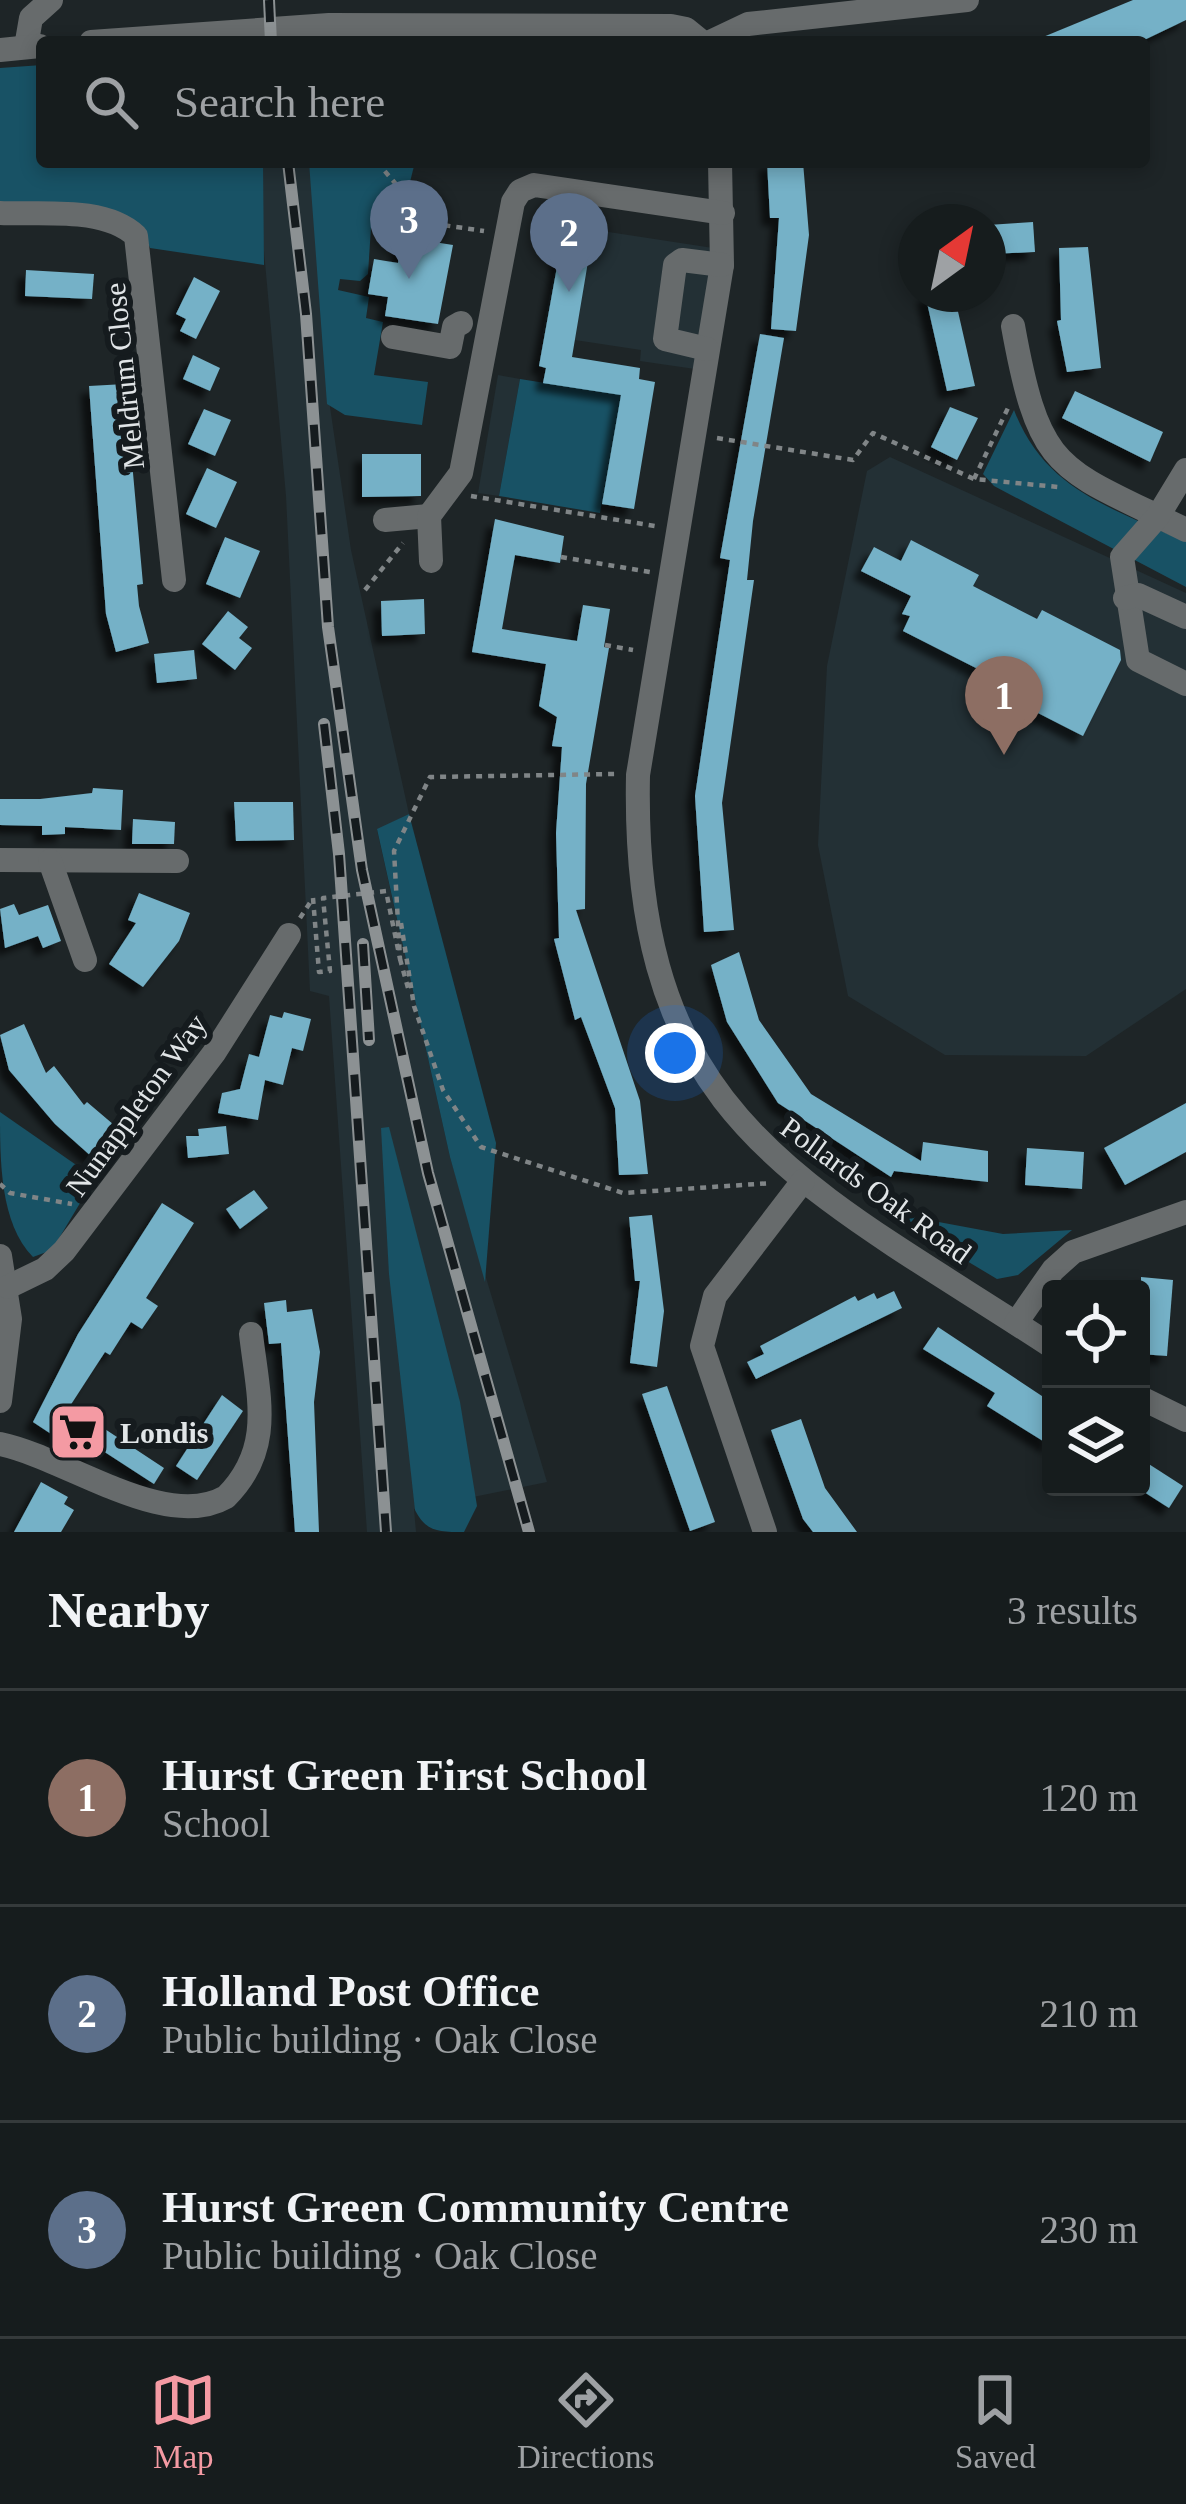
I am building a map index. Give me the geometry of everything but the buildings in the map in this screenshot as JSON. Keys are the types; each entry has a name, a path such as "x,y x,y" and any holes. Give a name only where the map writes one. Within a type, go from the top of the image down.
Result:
{"street":[{"path":"0,50 34,47 31,18 52,0"},
{"path":"346,25 368,0"},
{"path":"720,36 748,24 967,0"},
{"path":"162,36 346,25 671,26 697,36"},
{"name":"Pollards Oak Road","path":"720,168 722,266 638,775 646,901 672,1010 718,1096 746,1132 803,1181 1042,1340"},
{"path":"385,520 429,516 461,473 520,190 534,185 723,213"},
{"name":"Meldrum Close","path":"0,213 102,218 124,224 136,236 174,580"},
{"path":"707,349 665,338 675,265 682,260 722,266"},
{"path":"393,337 450,347 463,311 493,328"},
{"path":"1013,326 1025,396 1036,431 1053,456 1078,477 1186,530"},
{"path":"1186,470 1158,516 1122,557 1138,660 1186,684"},
{"path":"429,516 431,561"},
{"path":"1125,598 1138,595 1186,617"},
{"path":"0,860 177,861"},
{"path":"50,861 85,960"},
{"name":"Nunappleton Way","path":"8,1287 45,1269 101,1203 214,1052 289,935"},
{"path":"765,1532 702,1346 716,1296 803,1181"},
{"path":"1016,1323 1053,1270 1072,1252 1186,1212"},
{"path":"0,1256 8,1287 0,1401"},
{"path":"0,1444 44,1459 148,1513 173,1518 209,1512 255,1457 263,1423 251,1334"},
{"path":"1150,1402 1186,1420"}],"path":[{"path":"382,168 395,183 401,219 508,234"},
{"path":"974,479 1012,400 1025,396"},
{"path":"694,435 853,460 873,433 974,479 1062,487 1078,477"},
{"path":"452,491 679,530"},
{"path":"561,557 670,576"},
{"path":"365,590 390,558"},
{"path":"604,645 657,654"},
{"path":"400,958 394,851 430,777 638,775"},
{"path":"313,898 319,972 330,971 323,898 386,892 400,958 443,1090 481,1147 623,1193 803,1181"},
{"path":"396,893 414,1006"},
{"path":"0,1184 10,1193 52,1204 101,1203"}],"shaded area":[{"path":"36,65 36,168 263,168 264,265 150,248 145,234 0,204 0,68"},
{"path":"257,168 318,168 330,407 351,550 409,814 377,830 450,1157 547,1482 414,1509 416,1532 367,1532 329,996 310,991 286,496"},
{"path":"309,168 414,168 406,198 410,224 381,221 371,227 368,274 360,281 340,279 338,290 369,297 366,318 383,322 374,375 428,382 422,425 345,415 327,404"},
{"path":"563,225 713,248 695,369 640,361 641,350 542,335"},
{"path":"498,375 520,379 499,496 478,493"},
{"path":"520,379 621,395 600,513 499,496"},
{"path":"1014,410 1027,438 1063,478 1108,507 1186,542 1186,587 994,486 983,474"},
{"path":"890,457 1186,593 1186,989 1086,1056 945,1055 848,996 818,845 827,666 867,471"},
{"path":"409,814 496,1143 485,1282 450,1157 377,829"},
{"path":"0,1112 95,1178 52,1250 33,1257 8,1210"},
{"path":"389,1127 460,1402 477,1506 464,1532 434,1529 415,1510 389,1274 381,1128"},
{"path":"885,1212 1003,1234 1072,1230 1018,1275 997,1279"}],"railway":[{"path":"269,0 271,36"},
{"path":"289,168 306,314 328,627 362,870 428,1173 529,1532"},
{"path":"324,724 339,854 386,1532"},
{"path":"363,944 369,1040"}],"place":[{"name":"Hurst Green Community Centre","path":"409,279"},
{"name":"Holland Post Office","path":"569,292"},
{"name":"Hurst Green First School","path":"1004,755"},
{"name":"Londis","path":"78,1432"}]}
